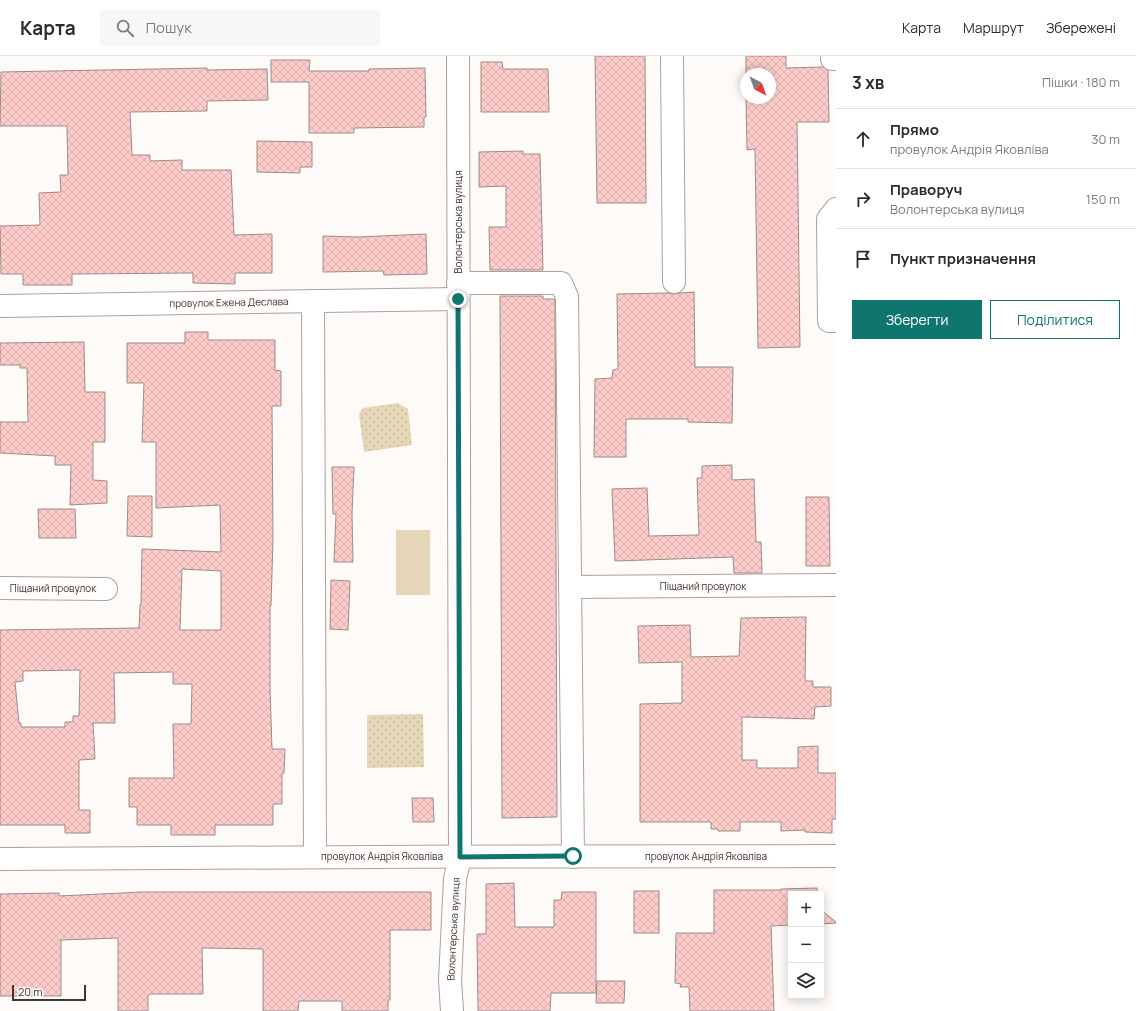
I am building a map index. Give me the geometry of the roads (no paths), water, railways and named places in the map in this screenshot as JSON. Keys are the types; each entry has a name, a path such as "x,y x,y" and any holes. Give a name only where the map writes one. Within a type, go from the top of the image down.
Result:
{"street":[{"name":"Волонтерська вулиця","path":"452,1011 450,980 455,879 460,857 458,56"},
{"path":"672,56 674,282"},
{"path":"836,209 828,219 828,227 829,321 836,321"},
{"name":"провулок Ежена Деслава","path":"0,306 313,301 561,283 567,297 570,587"},
{"path":"313,301 315,856"},
{"name":"Піщаний провулок","path":"570,587 836,585"},
{"path":"570,587 573,856"},
{"name":"Піщаний провулок","path":"0,588 106,588"},
{"name":"провулок Андрія Яковліва","path":"0,859 315,856 836,856"}]}
